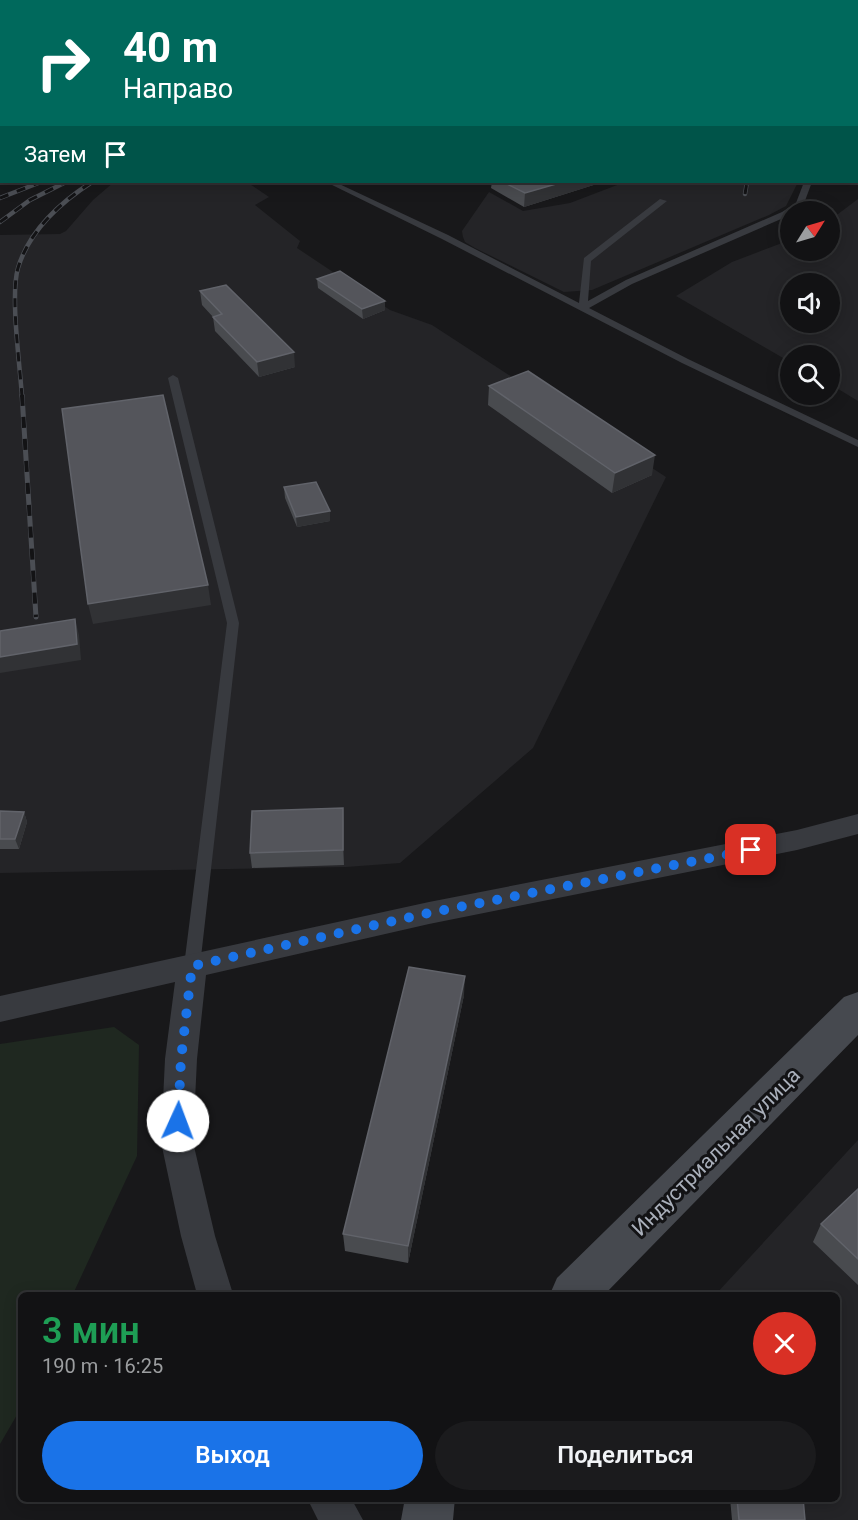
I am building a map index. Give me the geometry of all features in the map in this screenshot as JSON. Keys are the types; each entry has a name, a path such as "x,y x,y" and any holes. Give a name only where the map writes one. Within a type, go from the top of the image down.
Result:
{"main road":[{"name":"Индустриальная улица","path":"575,1292 858,1009"},
{"path":"427,1520 429,1502"}],"street":[{"path":"0,1009 429,913 797,840 858,825"},
{"path":"192,966 181,1059 177,1142 213,1292"},
{"path":"329,1502 343,1520"}],"lane":[{"path":"332,183 445,237 685,361 858,444"},
{"path":"583,308 629,282 785,214 800,204 808,183"},
{"path":"583,308 587,260 663,201"},
{"path":"173,378 233,623 192,966"}],"shaded area":[{"path":"113,183 248,183 269,197 255,205 300,241 297,248 390,310 432,325 666,477 533,748 400,863 346,867 0,873 0,235 60,234 66,231 93,200"},
{"path":"622,183 798,183 788,201 780,201 780,209 769,215 592,290 564,292 465,242 462,231 489,192 523,211 570,203"},
{"path":"858,199 858,401 840,390 840,345 780,345 780,356 676,296 732,262 780,244 780,261 840,261 840,212"},
{"path":"114,1027 139,1045 137,1156 74,1292 18,1292 18,1413 0,1444 0,1044"},
{"path":"858,1140 858,1520 742,1520 739,1502 840,1502 840,1292 718,1292"}],"building":[{"path":"505,183 560,183 525,193"},
{"path":"340,271 385,301 362,309 317,279"},
{"path":"226,285 294,352 257,362 213,317 222,314 200,291"},
{"path":"528,371 655,455 615,473 489,386"},
{"path":"163,395 208,585 88,604 62,409"},
{"path":"316,482 330,511 296,517 284,487"},
{"path":"75,619 77,644 0,657 0,631"},
{"path":"343,808 343,850 250,853 252,811"},
{"path":"0,811 24,812 15,839 0,839"},
{"path":"409,967 465,976 408,1246 343,1234"},
{"path":"858,1189 858,1259 821,1224"},
{"path":"737,1502 803,1502 805,1520 739,1520"}],"railway":[{"path":"0,198 38,183"},
{"path":"0,222 30,200 64,183"},
{"path":"22,397 15,313 18,268 38,230 58,208 91,183"},
{"path":"745,194 747,183"},
{"path":"22,395 36,617"}],"route":[{"path":"178,1121 181,1059 192,966 429,913 751,850"}]}
